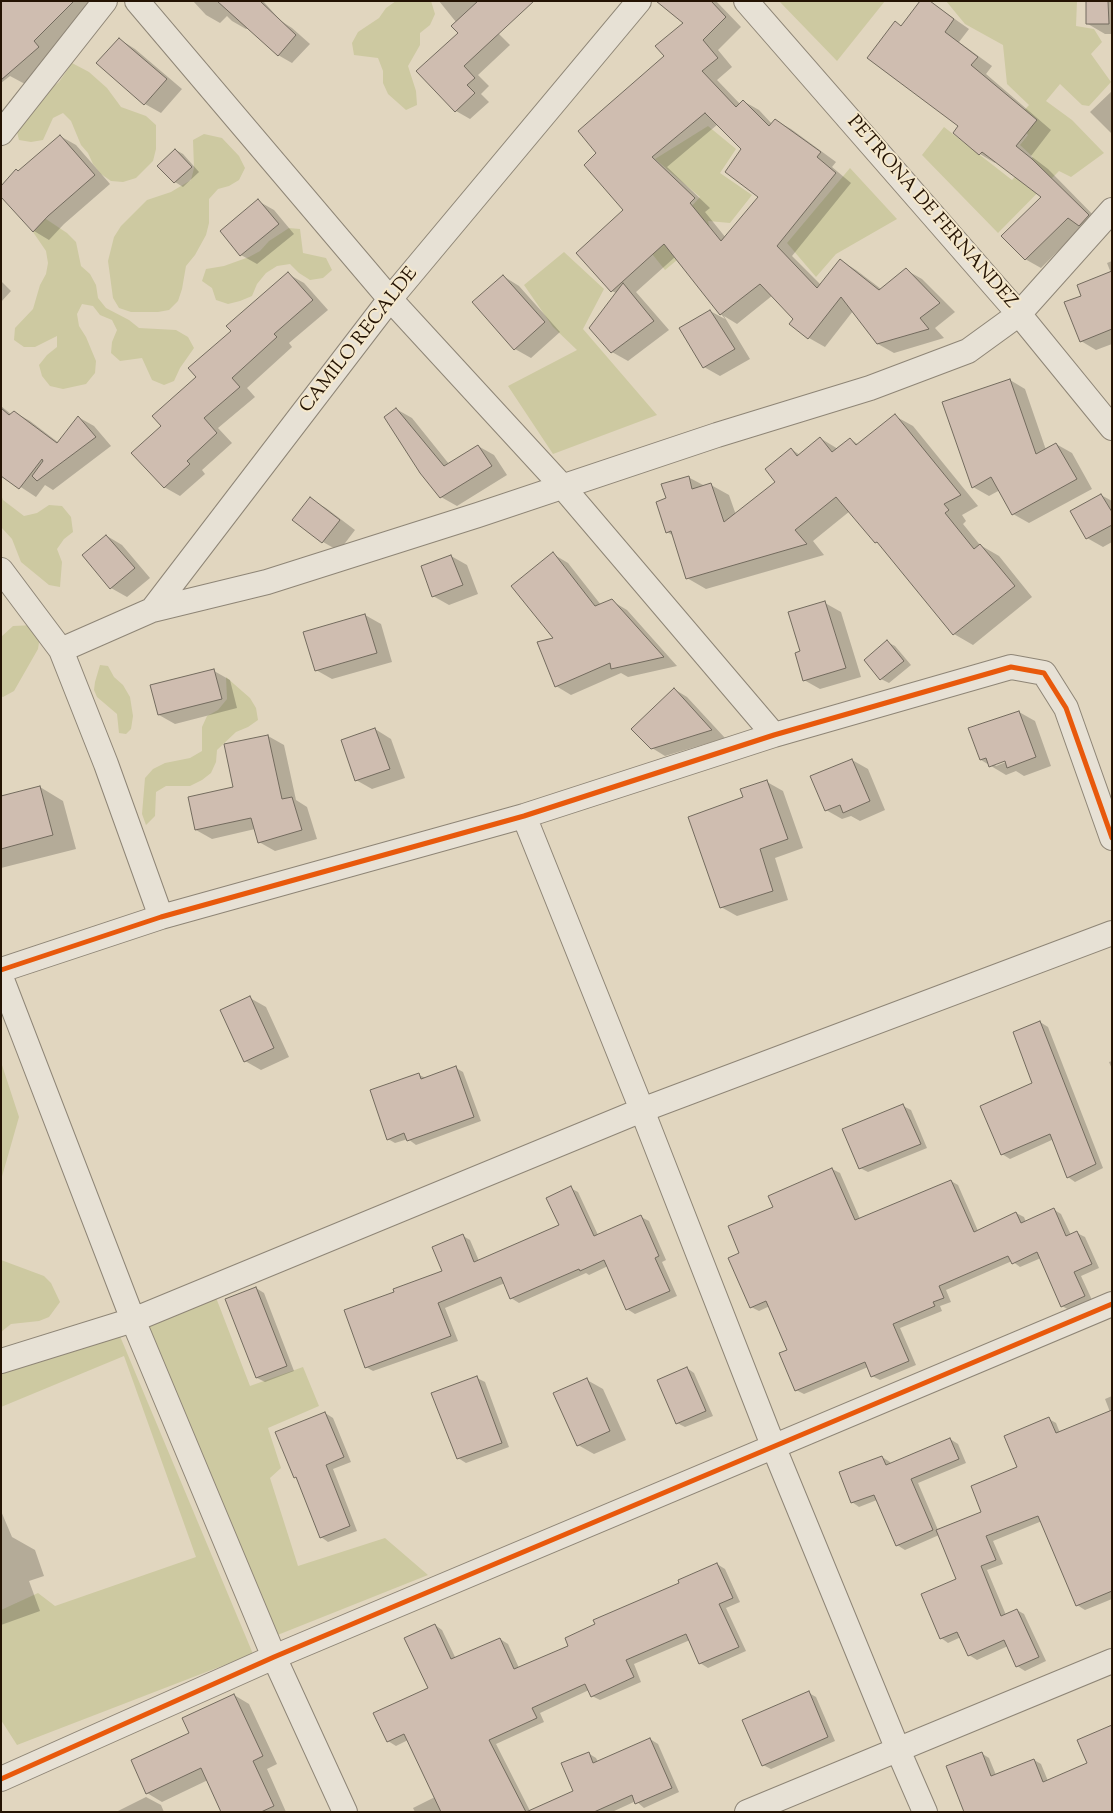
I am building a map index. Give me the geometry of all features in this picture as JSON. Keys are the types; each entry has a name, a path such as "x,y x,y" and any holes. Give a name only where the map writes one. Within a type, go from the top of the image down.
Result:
{"street":[{"path":"1,133 105,1"},
{"path":"137,1 390,300 562,486 774,735"},
{"name":"CAMILO RECALDE","path":"61,650 152,610 390,300 639,1"},
{"name":"PETRONA DE FERNANDEZ","path":"746,1 1019,314 1112,428"},
{"path":"152,610 267,582 870,388 968,351 1019,314 1112,210"},
{"path":"1,570 61,650 106,764 161,917"},
{"path":"1,970 161,917 524,816 774,735 1011,666 1044,673 1066,708 1112,838"},
{"path":"524,816 642,1110 774,1448 925,1812"},
{"path":"1,1361 133,1320 642,1110 1112,933"},
{"path":"1,977 133,1320 274,1658 345,1812"},
{"path":"1,1780 274,1658 1112,1304"},
{"path":"747,1812 1112,1660"}],"shaded area":[{"path":"396,1 431,1 435,14 430,25 420,33 420,45 408,66 416,91 417,105 406,110 388,94 383,83 383,71 378,58 354,55 352,43 358,32 379,18 386,8"},
{"path":"779,1 885,1 837,61"},
{"path":"946,1 1077,1 1076,26 1094,29 1102,42 1091,54 1111,82 1089,106 1082,105 1060,84 1046,101 1072,120 1104,153 1071,177 1059,171 998,233 922,155 944,127 1012,180 1033,157 1020,145 1028,135 1014,122 1029,105 1007,84 1003,45 965,24"},
{"path":"72,63 89,72 107,88 121,107 146,116 156,125 156,149 153,161 136,178 123,182 111,181 101,174 81,145 71,121 63,113 53,118 43,140 31,142 19,140 16,128 49,90 59,82"},
{"path":"708,126 736,149 720,173 752,195 730,223 708,221 711,232 665,270 648,249 654,248 700,197 655,159"},
{"path":"204,134 222,138 239,156 245,168 239,180 229,186 218,189 209,199 209,223 206,235 195,255 186,266 178,301 169,310 158,312 131,312 119,308 113,298 108,261 114,237 121,226 147,200 171,192 191,180 194,168 193,140"},
{"path":"850,168 897,219 836,254 816,277 787,243"},
{"path":"43,217 67,233 76,242 81,266 90,274 96,285 98,298 106,308 129,320 139,328 176,330 188,337 194,348 180,368 174,381 164,385 152,380 142,358 120,361 111,353 112,342 117,330 112,320 100,315 93,306 82,304 77,314 79,326 96,361 95,373 86,384 63,389 50,386 42,376 39,365 57,347 57,336 35,347 24,347 14,340 15,328 33,309 40,285 46,274 48,263 46,251 33,232"},
{"path":"289,228 300,229 303,253 326,258 332,270 323,278 310,280 290,264 277,266 266,273 257,284 252,296 228,304 216,300 212,288 202,281 206,269 224,266 249,257 260,251 269,241"},
{"path":"564,252 604,289 583,329 657,415 553,454 508,386 577,350 553,327 524,285"},
{"path":"1,495 3,500 24,516 37,513 49,505 62,506 71,517 73,532 64,539 57,549 62,562 60,587 49,585 21,562 12,539 1,527"},
{"path":"35,625 40,636 38,649 14,691 3,697 1,696 1,637 13,626"},
{"path":"100,665 108,666 130,697 133,716 131,729 126,734 119,733 117,714 97,697 94,690"},
{"path":"226,677 250,698 256,708 258,720 236,732 217,750 216,762 211,773 202,780 190,786 166,786 156,792 155,816 146,825 142,814 145,778 153,769 165,763 190,758 202,751 202,727 207,716 218,710 227,699"},
{"path":"1,1062 19,1117 1,1180"},
{"path":"1,1260 44,1276 51,1283 60,1302 49,1317 39,1321 11,1324 1,1332"},
{"path":"215,1295 250,1386 303,1367 319,1406 268,1428 281,1468 270,1478 298,1566 385,1538 428,1575 270,1638 135,1327"},
{"path":"117,1329 253,1654 17,1745 1,1720 1,1610 38,1593 55,1606 196,1557 124,1356 1,1407 1,1369"}],"building":[{"path":"1,1 74,1 34,41 39,47 1,80"},
{"path":"217,1 260,1 296,35 278,56"},
{"path":"478,1 534,1 464,66 475,78 467,85 475,93 455,112 416,71 458,33 451,26"},
{"path":"656,1 711,1 726,17 703,40 718,58 702,71 736,107 743,100 769,126 775,119 821,152 817,157 836,173 777,246 817,288 840,259 879,290 906,268 940,303 920,318 929,329 877,344 841,297 808,339 789,324 793,319 760,284 720,315 664,244 611,292 576,253 623,210 584,165 596,153 578,131 664,56 655,46 683,23","holes":["705,113 741,149 725,172 758,197 721,241 690,203 695,198 652,157"]},
{"path":"920,1 930,1 954,19 945,32 978,57 971,65 1037,120 1016,146 1032,159 1089,215 1079,226 1068,218 1025,260 1001,236 1041,197 982,152 979,155 953,133 958,126 867,58 895,21 901,26"},
{"path":"1086,1 1108,1 1109,24 1086,24"},
{"path":"119,38 167,79 144,105 96,63"},
{"path":"60,135 95,175 48,216 33,232 1,197 1,186 16,169 18,171"},
{"path":"175,149 192,167 174,183 157,166"},
{"path":"258,199 279,224 240,256 220,231"},
{"path":"1112,271 1112,329 1080,342 1064,302 1081,296 1077,285"},
{"path":"288,272 313,300 274,334 277,337 232,378 240,387 204,418 217,433 187,461 190,464 164,488 131,453 161,426 152,416 196,377 188,368 231,331 226,326"},
{"path":"503,275 545,322 514,350 472,302"},
{"path":"623,283 654,321 611,353 589,328"},
{"path":"710,310 735,349 703,368 679,328"},
{"path":"1010,379 1036,454 1056,443 1077,479 1012,515 991,477 972,488 942,402"},
{"path":"1,408 9,415 14,411 57,443 78,416 96,437 37,481 32,476 43,461 42,459 19,489 1,476"},
{"path":"396,408 444,466 478,445 492,466 440,498 420,473 384,417"},
{"path":"895,414 961,495 944,504 949,510 945,513 974,549 980,544 1015,586 953,635 877,542 875,543 836,497 795,530 807,544 686,579 671,531 666,533 656,502 666,498 661,484 689,476 692,489 711,483 724,522 775,482 765,469 791,448 797,456 820,437 832,452 850,438 856,445"},
{"path":"1101,494 1112,512 1112,525 1086,539 1070,511"},
{"path":"310,497 340,520 322,543 292,520"},
{"path":"106,535 135,568 110,589 82,555"},
{"path":"553,552 595,606 612,599 664,657 611,669 610,663 555,687 537,642 553,638 511,586"},
{"path":"451,555 463,585 432,597 421,566"},
{"path":"825,601 846,668 803,681 795,653 800,651 788,612"},
{"path":"365,614 377,653 315,671 303,632"},
{"path":"887,640 904,661 880,680 864,660"},
{"path":"214,669 222,699 158,715 150,685"},
{"path":"674,688 712,730 651,749 631,729"},
{"path":"1019,711 1036,757 1007,768 1005,761 989,767 986,758 980,760 968,728"},
{"path":"375,728 390,769 355,781 341,740"},
{"path":"268,735 282,799 292,797 302,830 258,843 251,818 195,830 188,797 233,787 224,744"},
{"path":"852,759 870,801 843,813 840,805 825,811 810,776"},
{"path":"767,780 788,839 760,849 773,891 720,908 688,817 743,797 740,789"},
{"path":"40,786 53,835 1,849 1,796"},
{"path":"250,996 274,1048 244,1062 220,1010"},
{"path":"1040,1021 1096,1164 1067,1178 1050,1134 1001,1155 980,1106 1032,1083 1013,1032"},
{"path":"456,1066 474,1117 407,1141 404,1133 387,1140 370,1090 419,1073 421,1079"},
{"path":"903,1104 921,1144 859,1169 842,1129"},
{"path":"832,1168 855,1220 951,1180 974,1232 1016,1212 1021,1223 1054,1208 1066,1236 1077,1231 1092,1264 1074,1272 1085,1296 1061,1307 1037,1252 1012,1264 1008,1256 939,1286 944,1298 933,1302 935,1306 893,1324 909,1361 871,1377 865,1362 795,1391 779,1353 787,1350 766,1301 750,1308 728,1258 739,1253 728,1226 773,1207 768,1196"},
{"path":"571,1186 594,1236 641,1215 659,1256 655,1258 670,1291 626,1310 604,1260 510,1299 501,1277 438,1303 451,1336 365,1368 344,1310 394,1292 393,1289 442,1271 432,1247 463,1234 474,1262 559,1225 546,1198"},
{"path":"256,1287 287,1366 256,1378 225,1299"},
{"path":"687,1367 706,1411 676,1424 657,1380"},
{"path":"477,1376 502,1443 457,1459 431,1393"},
{"path":"587,1378 610,1431 577,1446 553,1393"},
{"path":"1112,1410 1112,1591 1076,1606 1038,1516 986,1536 996,1560 981,1566 1001,1616 1017,1609 1039,1657 1016,1667 1004,1640 968,1656 957,1632 940,1639 921,1594 956,1579 936,1530 981,1512 971,1486 1017,1467 1004,1436 1049,1417 1056,1433"},
{"path":"325,1412 344,1457 326,1465 350,1526 320,1538 296,1477 294,1478 275,1432"},
{"path":"950,1438 959,1459 911,1479 933,1530 896,1546 874,1495 851,1503 839,1472 882,1456 886,1465"},
{"path":"717,1563 733,1598 719,1604 739,1647 699,1664 686,1634 626,1660 634,1677 591,1697 585,1684 532,1708 537,1718 489,1740 526,1812 441,1812 404,1734 387,1742 373,1713 428,1688 404,1638 435,1624 451,1659 500,1638 514,1669 568,1646 565,1638 595,1624 593,1620 679,1583 678,1580"},
{"path":"809,1691 828,1737 762,1766 742,1720"},
{"path":"234,1694 263,1756 253,1761 274,1806 261,1812 221,1812 201,1768 146,1794 131,1760 189,1733 182,1718"},
{"path":"1112,1725 1112,1812 964,1812 946,1766 982,1752 991,1776 1034,1759 1043,1782 1087,1763 1077,1740"},
{"path":"650,1738 672,1788 635,1804 632,1795 594,1812 526,1812 573,1791 561,1763 589,1752 593,1763"}],"cycle path":[{"path":"1,970 161,917 524,816 774,735 1011,667 1044,673 1066,708 1112,838"},
{"path":"1,1779 274,1657 1112,1304"}]}
